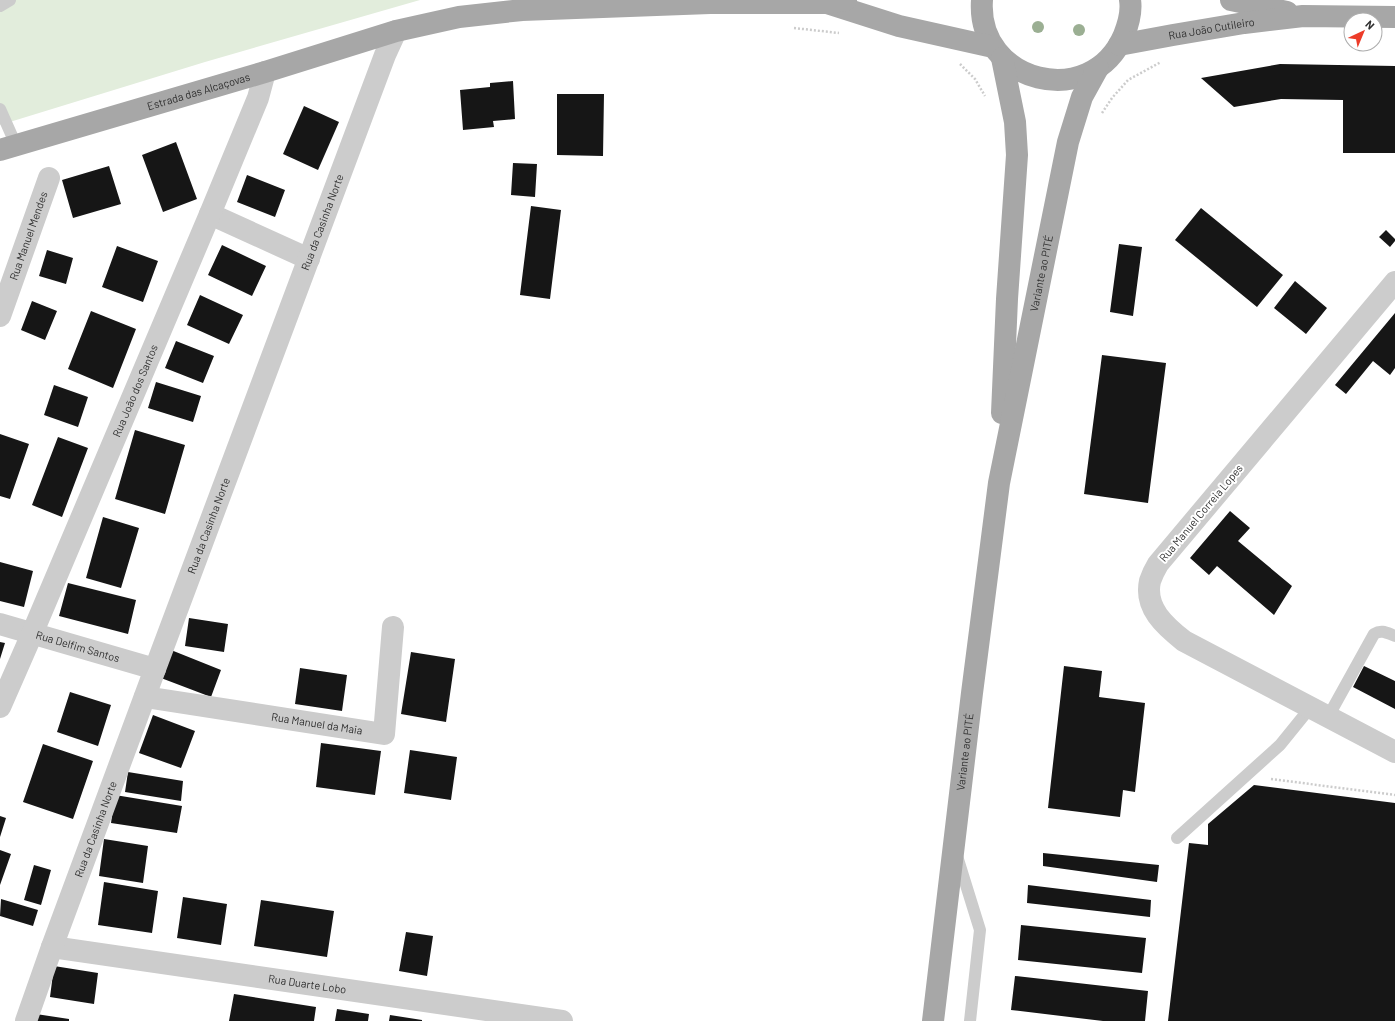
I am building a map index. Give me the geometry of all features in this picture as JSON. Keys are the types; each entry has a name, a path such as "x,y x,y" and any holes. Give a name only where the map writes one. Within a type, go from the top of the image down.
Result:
{"main road":[{"path":"982,0 981,10 984,29 997,53 1018,71 1038,79 1058,81 1079,77 1098,68 1110,58 1119,46 1128,26 1130,0"},
{"name":"Rua João Cutileiro","path":"1230,0 1303,16"},
{"name":"Estrada das Alcaçovas","path":"8,148 265,72 396,31 459,17 522,10 710,3 836,2 900,26 997,53"},
{"name":"Rua João Cutileiro","path":"1119,46 1244,23 1303,16 1395,18"},
{"name":"Variante ao PITÉ","path":"997,53 1015,122 1016,155 1007,299 999,483"},
{"name":"Variante ao PITÉ","path":"933,1021 999,483 1068,142 1082,96 1098,68"}],"street":[{"name":"Rua da Casinha Norte","path":"26,1021 52,946 155,669 385,55 396,31"},
{"name":"Rua João dos Santos","path":"0,707 210,214 258,98 265,72"},
{"name":"Rua Manuel Mendes","path":"0,316 49,178"},
{"path":"210,214 309,259"},
{"name":"Rua Manuel Correia Lopes","path":"1395,282 1158,564 1150,581 1149,597 1155,613 1166,626 1184,640 1395,752"},
{"name":"Rua Delfim Santos","path":"0,624 155,669"},
{"name":"Rua Manuel da Maia","path":"145,697 384,734 393,628"},
{"name":"Rua Duarte Lobo","path":"52,946 508,1017 562,1021"}],"lane":[{"path":"0,6 10,0"},
{"path":"0,109 8,148"},
{"path":"1177,838 1280,745 1319,712 1374,634 1379,631 1395,636"},
{"path":"954,845 980,930 970,1021"}],"path":[{"path":"1246,776 1395,795"}],"green space":[{"path":"0,0 420,0 205,62 0,125"}],"building":[{"path":"1280,64 1395,66 1395,153 1343,153 1343,100 1281,99 1234,107 1201,78"},
{"path":"513,81 515,119 493,121 494,127 463,130 460,90 490,87 490,83"},
{"path":"557,94 604,94 603,156 557,155"},
{"path":"304,106 339,122 318,170 283,154"},
{"path":"176,142 197,199 163,212 142,155"},
{"path":"513,163 537,164 535,197 511,195"},
{"path":"109,166 121,204 73,218 62,180"},
{"path":"247,175 285,190 275,217 237,202"},
{"path":"531,206 561,210 550,299 520,295"},
{"path":"1201,208 1283,275 1257,307 1175,240"},
{"path":"1386,230 1395,239 1390,247 1379,237"},
{"path":"1119,244 1142,247 1133,316 1110,312"},
{"path":"222,245 266,266 252,296 208,275"},
{"path":"117,246 158,261 143,302 102,287"},
{"path":"47,250 73,258 66,284 39,276"},
{"path":"1295,281 1327,308 1306,334 1274,308"},
{"path":"200,295 243,315 229,344 187,325"},
{"path":"32,301 57,311 45,340 21,330"},
{"path":"91,311 136,329 113,388 68,369"},
{"path":"1395,313 1395,368 1390,375 1373,361 1346,394 1335,385"},
{"path":"176,341 214,356 203,383 165,368"},
{"path":"1102,355 1166,363 1148,503 1084,494"},
{"path":"156,382 201,396 193,422 148,408"},
{"path":"54,385 88,397 78,427 44,415"},
{"path":"135,430 185,445 165,514 115,499"},
{"path":"0,434 29,444 10,499 0,496"},
{"path":"58,437 88,448 62,517 32,505"},
{"path":"1230,511 1250,528 1238,541 1292,586 1274,615 1217,566 1209,575 1190,558"},
{"path":"103,517 139,528 121,588 86,578"},
{"path":"0,562 33,571 24,607 0,601"},
{"path":"68,583 136,600 128,634 59,616"},
{"path":"189,618 228,624 224,652 185,646"},
{"path":"0,642 5,643 0,659"},
{"path":"171,650 221,670 211,697 161,678"},
{"path":"411,652 455,659 446,722 401,714"},
{"path":"1064,666 1102,671 1099,697 1145,703 1135,792 1123,790 1120,817 1048,808"},
{"path":"1364,666 1395,681 1395,709 1353,687"},
{"path":"300,668 347,675 342,711 295,704"},
{"path":"70,692 111,705 98,746 57,732"},
{"path":"153,715 195,731 181,768 139,753"},
{"path":"321,743 381,751 375,795 316,787"},
{"path":"43,744 93,761 73,819 23,802"},
{"path":"410,750 457,757 451,800 404,793"},
{"path":"128,772 183,781 181,801 125,792"},
{"path":"1254,785 1395,803 1395,1021 1168,1021 1189,843 1208,845 1208,824"},
{"path":"115,795 182,806 177,833 111,823"},
{"path":"0,816 6,818 0,837"},
{"path":"104,839 148,846 143,883 99,876"},
{"path":"0,850 11,854 0,885"},
{"path":"1043,853 1159,865 1157,882 1043,866"},
{"path":"34,865 51,870 41,905 24,900"},
{"path":"104,882 158,891 152,933 98,925"},
{"path":"1028,885 1151,900 1150,917 1027,903"},
{"path":"183,897 227,904 221,945 177,938"},
{"path":"1,899 38,910 33,926 0,916"},
{"path":"261,900 334,911 327,957 254,946"},
{"path":"1021,925 1146,938 1142,973 1018,960"},
{"path":"406,932 433,936 427,976 399,971"},
{"path":"54,966 98,973 94,1004 50,997"},
{"path":"1015,976 1148,991 1145,1021 1103,1021 1011,1010"},
{"path":"234,994 316,1007 314,1021 229,1021"},
{"path":"337,1009 369,1014 368,1021 335,1021"},
{"path":"36,1014 69,1019 69,1021 35,1021"},
{"path":"390,1015 422,1020 422,1021 389,1021"}]}
